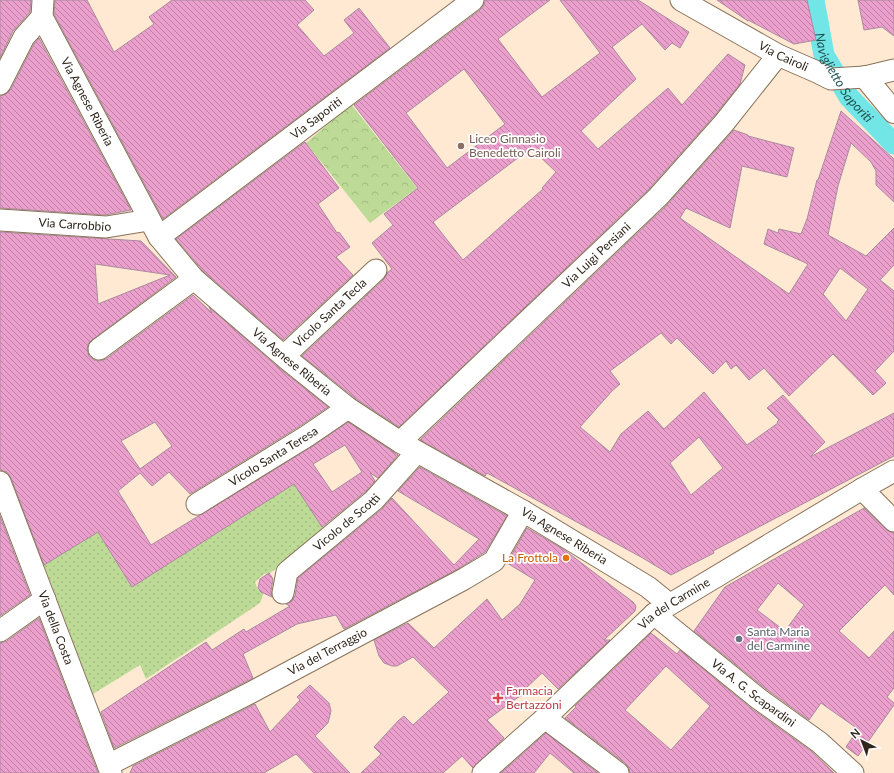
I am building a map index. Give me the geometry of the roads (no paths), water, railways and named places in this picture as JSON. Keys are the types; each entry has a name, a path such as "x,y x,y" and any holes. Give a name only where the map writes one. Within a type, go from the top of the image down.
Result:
{"street":[{"name":"Via Saporiti","path":"154,229 473,0"},
{"name":"Via Cairoli","path":"681,0 778,55 817,72 847,78"},
{"name":"Via Agnese Riberia","path":"42,9 154,229 194,279 284,356 348,408 409,447 523,512 648,587 662,609"},
{"path":"0,84 24,37 42,9"},
{"name":"Via Luigi Persiani","path":"409,447 658,197 724,123 778,55"},
{"path":"847,78 894,70"},
{"path":"847,78 894,112"},
{"name":"Via Carrobbio","path":"0,220 154,229"},
{"name":"Vicolo Santa Tecla","path":"284,356 376,270"},
{"path":"100,349 194,279"},
{"name":"Vicolo Santa Teresa","path":"197,504 307,436 348,408"},
{"name":"Vicolo de Scotti","path":"283,593 287,572 374,500 409,447"},
{"name":"Via del Carmine","path":"483,773 545,718 662,609 862,489 894,472"},
{"name":"Via della Costa","path":"0,482 110,769"},
{"path":"862,489 894,521"},
{"name":"Via del Terraggio","path":"110,769 464,579 494,561 523,512"},
{"path":"0,631 45,599"},
{"name":"Via A. G. Scapardini","path":"662,609 759,699 819,742 853,773"},
{"path":"545,718 618,773"}],"water":[{"path":"807,0 822,0 832,55 817,55"},
{"path":"856,97 893,131 886,143 840,98"}],"waterway":[{"name":"Naviglietto Saporiti","path":"814,0 824,55 849,97 894,144"}],"place":[{"name":"Liceo Ginnasio Benedetto Cairoli","path":"461,146"},
{"name":"La Frottola","path":"566,558"},
{"name":"Santa Maria del Carmine","path":"739,639"},
{"name":"Farmacia Bertazzoni","path":"498,698"}]}
